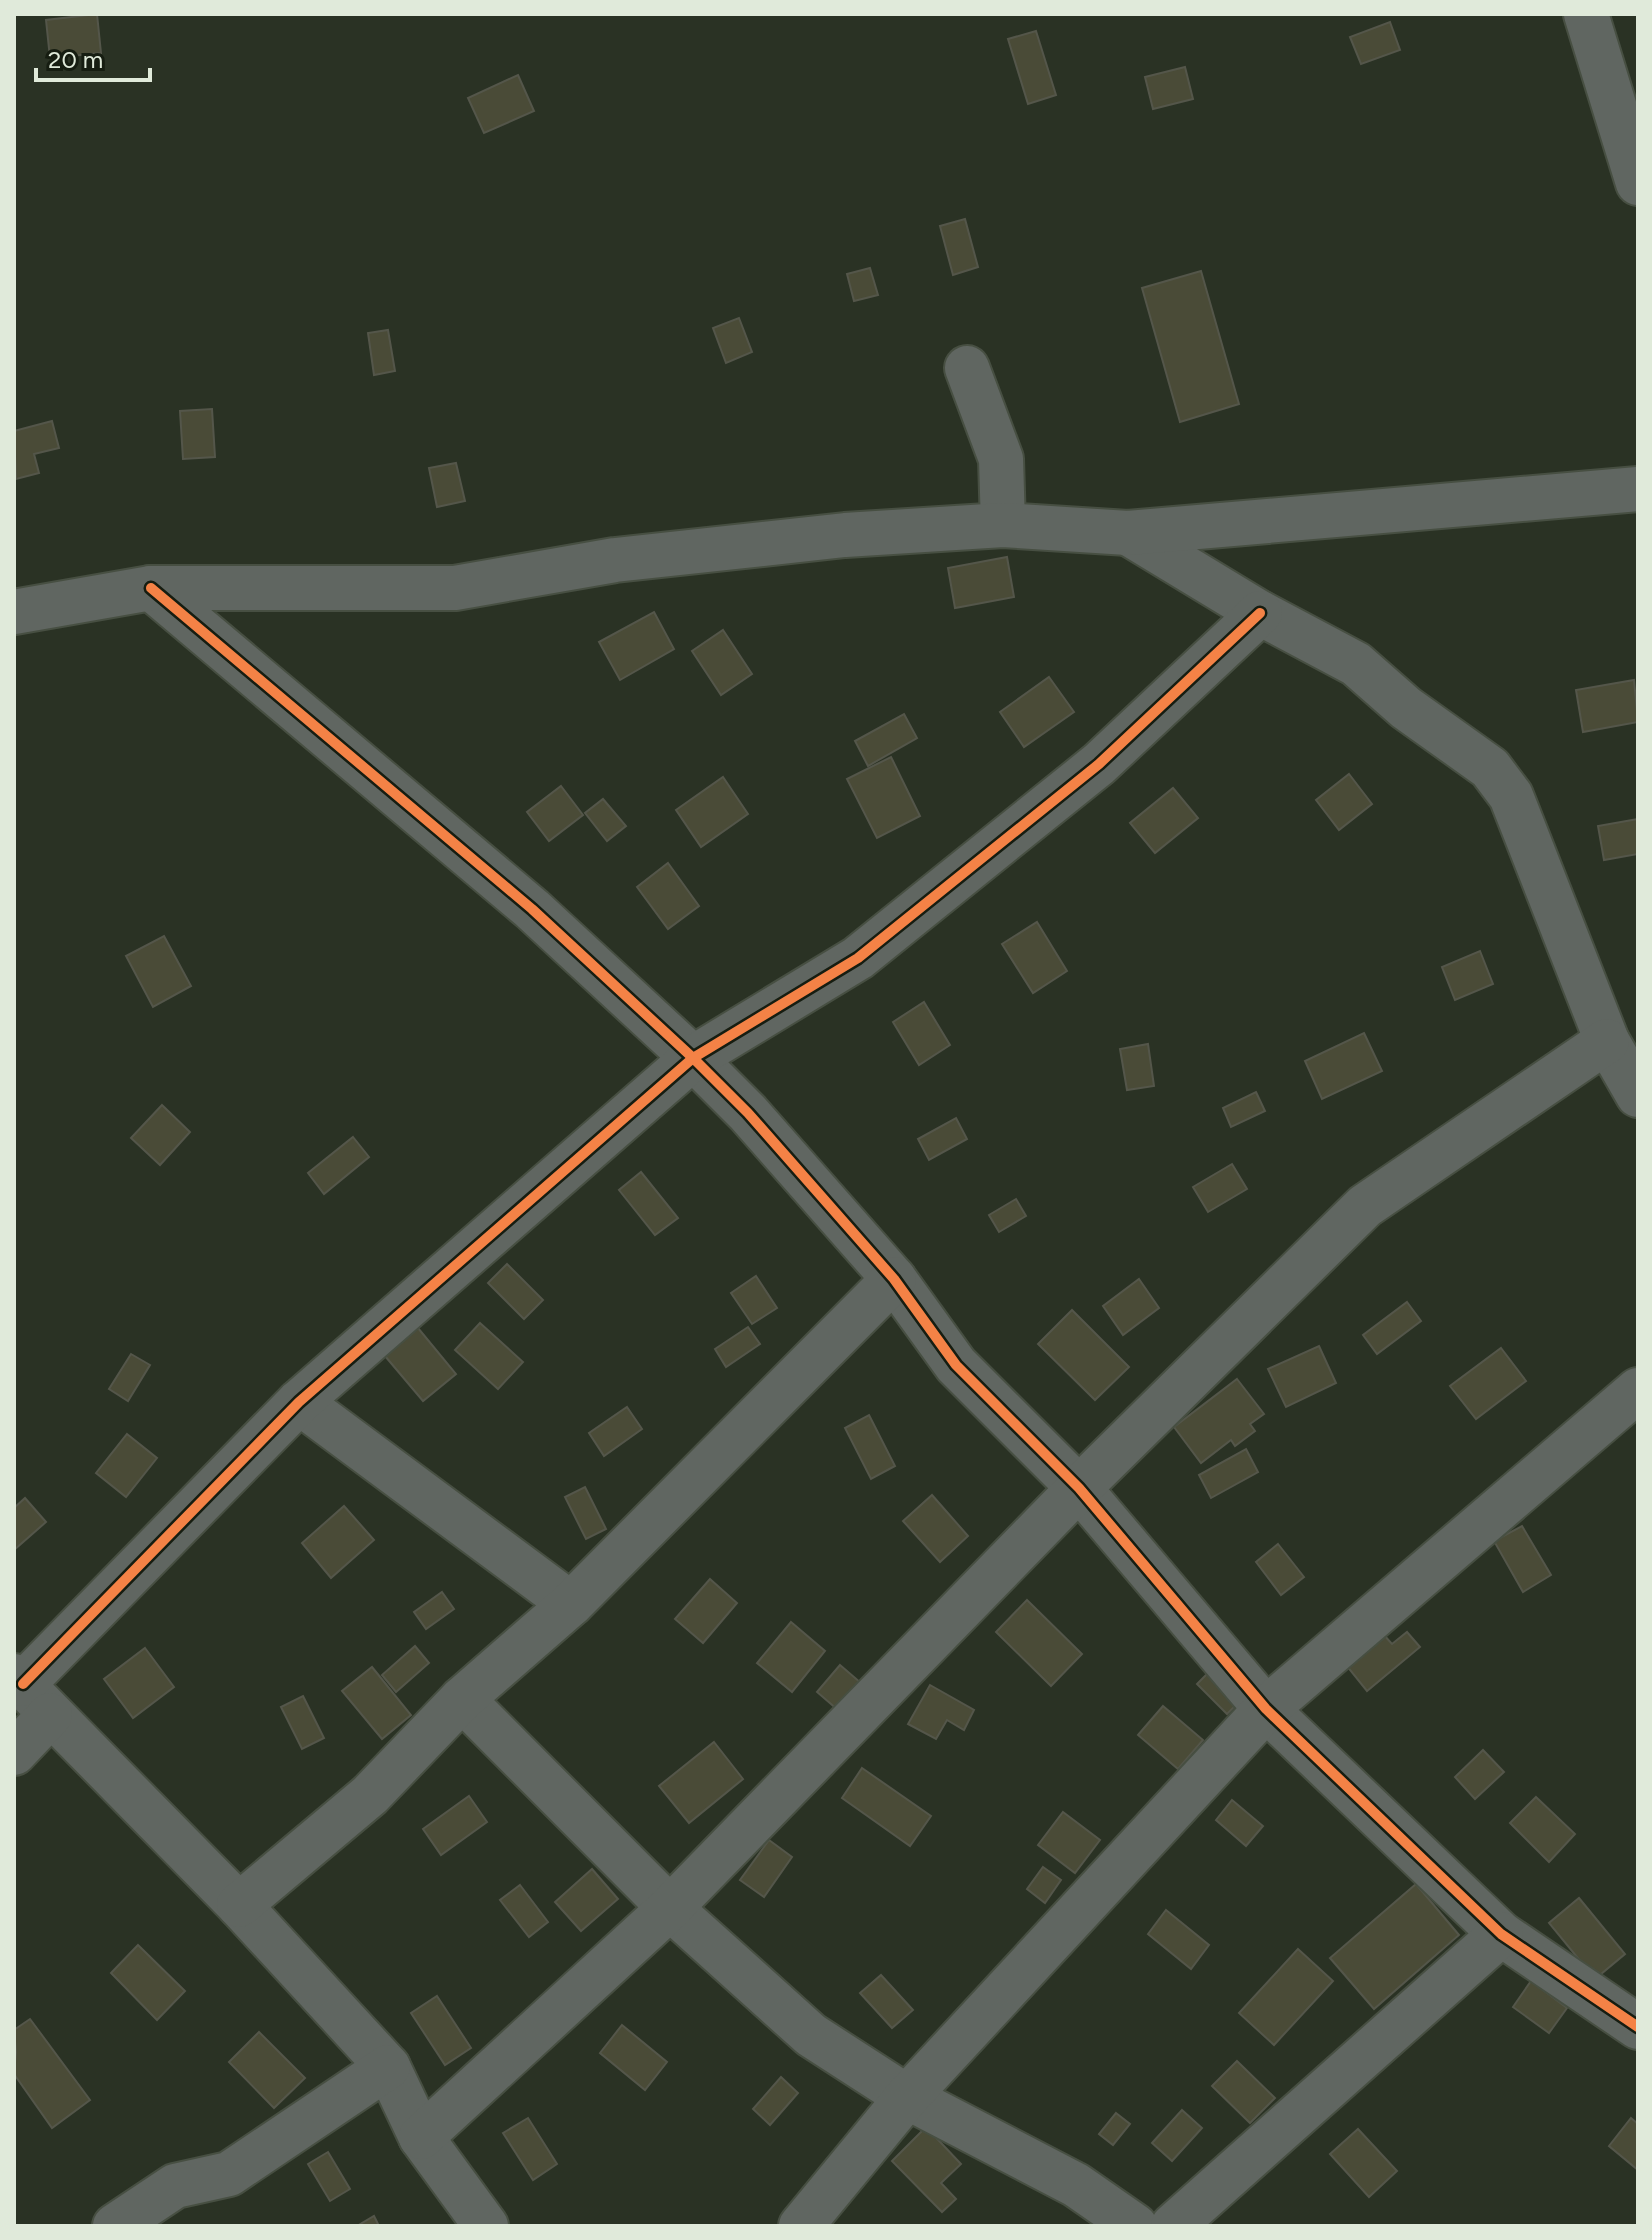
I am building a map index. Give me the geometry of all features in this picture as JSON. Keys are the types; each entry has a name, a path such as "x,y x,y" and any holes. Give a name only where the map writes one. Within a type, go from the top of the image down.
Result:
{"street":[{"path":"1586,14 1638,183"},
{"path":"967,368 1001,459 1003,525"},
{"path":"14,612 151,588 455,588 615,560 845,535 1003,525 1128,533 1638,489"},
{"path":"1128,533 1260,613 1356,664 1406,708 1490,768 1511,796 1607,1041 1638,1095"},
{"path":"151,588 532,909 693,1058 748,1113 894,1279 956,1365 1079,1488 1266,1709 1501,1934 1638,2027"},
{"path":"14,1753 29,1692 299,1402 693,1058 858,958 1099,764 1260,613"},
{"path":"421,2137 670,1908 1079,1488 1365,1206 1607,1041"},
{"path":"239,1905 370,1795 462,1699 571,1604 894,1279"},
{"path":"801,2226 907,2097 1266,1709 1638,1390"},
{"path":"299,1402 571,1604"},
{"path":"29,1692 239,1905 388,2067 421,2137 486,2226"},
{"path":"462,1699 670,1908 811,2035 907,2097 1076,2185 1135,2226"},
{"path":"1173,2226 1501,1934"},
{"path":"115,2226 175,2186 229,2174 388,2067"}],"building":[{"path":"97,14 101,53 50,58 46,20"},
{"path":"1390,22 1400,50 1361,64 1350,37"},
{"path":"1036,31 1056,95 1028,104 1008,39"},
{"path":"1185,67 1193,99 1153,109 1145,77"},
{"path":"518,75 534,111 484,133 468,98"},
{"path":"965,219 978,267 953,275 940,226"},
{"path":"870,268 878,295 854,301 847,274"},
{"path":"1201,271 1239,404 1180,422 1142,288"},
{"path":"739,318 752,352 726,363 713,328"},
{"path":"388,330 395,371 374,375 368,333"},
{"path":"212,409 215,457 183,459 180,411"},
{"path":"52,421 59,448 34,454 39,473 16,479 14,431"},
{"path":"456,463 465,501 437,507 429,468"},
{"path":"1007,557 1014,597 955,608 948,568"},
{"path":"654,612 674,649 620,680 599,642"},
{"path":"723,630 752,674 721,695 692,651"},
{"path":"1049,677 1074,712 1024,747 1000,712"},
{"path":"1634,680 1638,722 1583,732 1576,690"},
{"path":"904,714 917,738 868,766 855,741"},
{"path":"891,757 920,816 877,838 847,779"},
{"path":"1349,774 1372,804 1339,830 1316,800"},
{"path":"723,777 748,814 701,847 676,810"},
{"path":"561,786 583,815 549,841 527,812"},
{"path":"1173,788 1198,818 1155,853 1130,823"},
{"path":"603,799 626,826 607,841 585,813"},
{"path":"1638,819 1638,854 1604,860 1598,826"},
{"path":"668,863 699,906 668,929 637,887"},
{"path":"1037,922 1067,971 1033,993 1002,944"},
{"path":"164,936 191,986 153,1007 126,956"},
{"path":"1480,951 1493,984 1455,1000 1442,967"},
{"path":"924,1002 950,1045 919,1065 893,1022"},
{"path":"1364,1033 1382,1071 1322,1099 1305,1061"},
{"path":"1148,1044 1154,1086 1127,1090 1120,1049"},
{"path":"1256,1092 1265,1111 1231,1127 1223,1108"},
{"path":"162,1105 190,1132 160,1165 131,1138"},
{"path":"956,1118 967,1139 929,1160 918,1139"},
{"path":"353,1137 369,1157 324,1194 308,1173"},
{"path":"1232,1164 1247,1189 1208,1212 1193,1187"},
{"path":"641,1172 678,1218 655,1235 619,1190"},
{"path":"1016,1199 1026,1216 999,1232 989,1215"},
{"path":"507,1264 543,1300 524,1319 488,1283"},
{"path":"756,1276 777,1308 752,1324 731,1293"},
{"path":"1139,1279 1159,1308 1123,1335 1103,1306"},
{"path":"1407,1302 1421,1321 1377,1354 1363,1335"},
{"path":"1072,1310 1129,1367 1095,1400 1038,1344"},
{"path":"480,1323 523,1362 498,1389 455,1350"},
{"path":"748,1327 760,1344 726,1367 715,1349"},
{"path":"418,1328 456,1374 423,1401 385,1356"},
{"path":"1319,1346 1336,1383 1286,1407 1268,1369"},
{"path":"1501,1348 1526,1381 1476,1419 1450,1386"},
{"path":"131,1354 150,1365 128,1401 109,1389"},
{"path":"1237,1379 1264,1414 1250,1424 1255,1431 1235,1446 1231,1440 1201,1463 1174,1427"},
{"path":"627,1407 642,1429 604,1456 589,1433"},
{"path":"869,1415 895,1466 871,1479 845,1428"},
{"path":"127,1434 157,1458 126,1497 96,1473"},
{"path":"1246,1449 1258,1472 1211,1498 1199,1475"},
{"path":"585,1487 606,1529 586,1539 565,1497"},
{"path":"932,1495 968,1536 940,1562 903,1521"},
{"path":"25,1498 46,1522 14,1550 14,1508"},
{"path":"344,1506 374,1540 331,1578 302,1543"},
{"path":"1522,1526 1551,1575 1523,1592 1494,1541"},
{"path":"1278,1544 1304,1577 1281,1595 1256,1562"},
{"path":"710,1579 737,1603 703,1643 675,1619"},
{"path":"442,1592 454,1609 426,1629 414,1612"},
{"path":"1027,1600 1082,1654 1051,1686 996,1632"},
{"path":"791,1622 825,1651 792,1692 757,1663"},
{"path":"1407,1632 1420,1647 1367,1691 1346,1665 1383,1634 1392,1644"},
{"path":"415,1646 429,1663 396,1692 382,1675"},
{"path":"145,1648 174,1687 133,1718 104,1679"},
{"path":"840,1665 861,1683 838,1710 817,1692"},
{"path":"372,1667 411,1715 382,1739 342,1691"},
{"path":"1214,1667 1244,1697 1227,1714 1197,1684"},
{"path":"930,1685 974,1710 964,1730 947,1720 936,1739 908,1724"},
{"path":"303,1696 324,1738 302,1749 281,1707"},
{"path":"1163,1706 1203,1740 1178,1769 1138,1735"},
{"path":"714,1742 743,1779 689,1823 659,1786"},
{"path":"1483,1750 1504,1772 1475,1799 1455,1777"},
{"path":"862,1768 931,1816 910,1846 842,1798"},
{"path":"469,1796 487,1822 441,1855 423,1829"},
{"path":"1536,1797 1575,1834 1549,1862 1510,1823"},
{"path":"1232,1800 1263,1826 1246,1846 1216,1820"},
{"path":"1063,1812 1100,1840 1075,1873 1038,1845"},
{"path":"769,1840 792,1857 764,1897 740,1880"},
{"path":"1043,1867 1061,1880 1045,1903 1027,1889"},
{"path":"592,1869 618,1899 581,1931 555,1902"},
{"path":"1416,1884 1459,1935 1374,2009 1330,1958"},
{"path":"520,1885 548,1922 529,1937 500,1900"},
{"path":"1579,1898 1625,1954 1595,1979 1549,1923"},
{"path":"1166,1910 1209,1945 1191,1969 1148,1934"},
{"path":"138,1945 185,1991 157,2020 111,1973"},
{"path":"1298,1949 1333,1981 1274,2045 1239,2013"},
{"path":"881,1975 913,2010 892,2028 860,1993"},
{"path":"1531,1981 1567,2008 1549,2033 1513,2007"},
{"path":"437,1996 471,2048 445,2065 411,2013"},
{"path":"30,2019 90,2100 52,2128 14,2074 14,2030"},
{"path":"622,2025 667,2062 645,2090 600,2053"},
{"path":"259,2032 305,2078 274,2108 229,2062"},
{"path":"1237,2061 1275,2098 1250,2123 1212,2086"},
{"path":"781,2077 798,2093 770,2125 753,2109"},
{"path":"1182,2110 1202,2128 1172,2161 1152,2143"},
{"path":"1116,2113 1130,2124 1113,2145 1099,2134"},
{"path":"528,2118 557,2164 533,2180 503,2133"},
{"path":"1631,2118 1638,2124 1638,2170 1609,2146"},
{"path":"926,2127 961,2164 941,2183 956,2199 942,2212 892,2161"},
{"path":"1358,2129 1397,2171 1369,2197 1330,2154"},
{"path":"328,2152 350,2189 330,2201 308,2164"},
{"path":"374,2216 379,2226 357,2226"}],"cycle path":[{"path":"151,588 532,909 693,1058 748,1113 894,1279 956,1365 1079,1488 1266,1709 1501,1934 1638,2027"},
{"path":"23,1684 299,1402 693,1058 858,958 1099,764 1260,613"}]}
